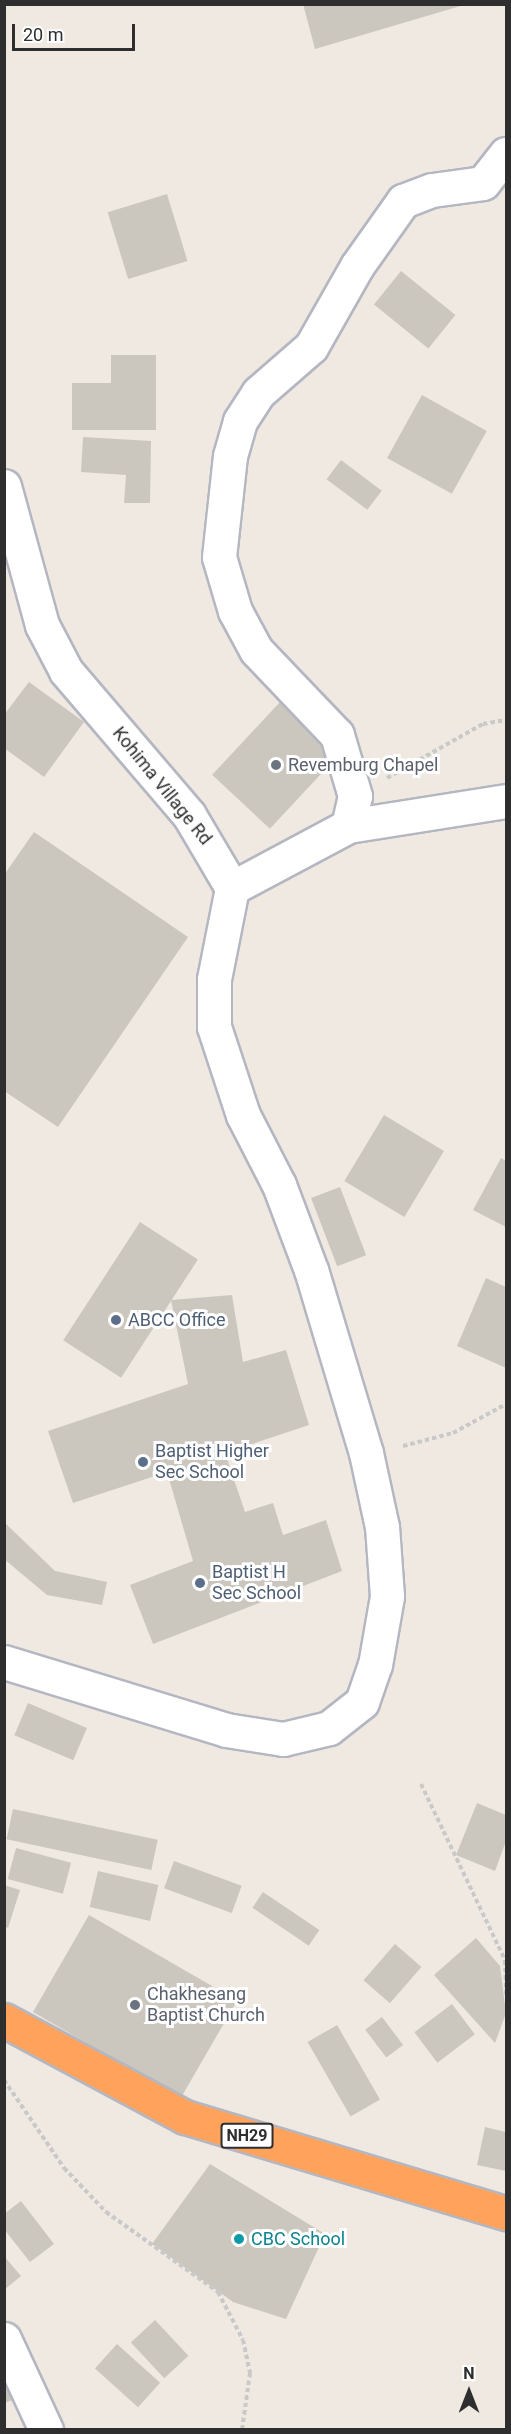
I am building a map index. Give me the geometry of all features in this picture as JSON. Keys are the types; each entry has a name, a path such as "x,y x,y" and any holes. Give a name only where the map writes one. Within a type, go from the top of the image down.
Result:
{"highway":[{"name":"NH29","path":"4,2020 185,2117 507,2213"}],"main road":[{"path":"352,811 337,735 256,650 235,611 219,557 230,456 240,421 258,393 311,347 357,266 403,201 432,190 483,183 507,154"},
{"name":"Kohima Village Rd","path":"4,486 42,625 66,671 189,815 232,888"},
{"path":"4,1662 226,1730 283,1739 329,1728 362,1702 387,1596 382,1527 366,1453 312,1270 279,1185 243,1115 214,1027 214,980 232,888 352,811 507,801"},
{"path":"4,2340 46,2430"}],"path":[{"path":"352,811 483,724 507,720"},
{"path":"366,1453 453,1434 507,1404"},
{"path":"421,1784 505,1960 507,1997"},
{"path":"4,2080 64,2168 106,2212 218,2292 243,2340 250,2373 242,2430"}],"building":[{"path":"303,4 464,4 464,5 315,49"},
{"path":"167,194 187,261 128,279 108,212"},
{"path":"401,271 455,315 428,348 374,304"},
{"path":"111,355 156,355 156,430 72,430 72,383 111,383"},
{"path":"422,395 487,431 452,494 387,458"},
{"path":"83,437 151,441 150,503 124,503 126,475 81,472"},
{"path":"341,460 382,491 367,510 327,479"},
{"path":"29,682 84,722 44,777 4,748 4,715"},
{"name":"Revemburg Chapel","path":"281,701 339,755 270,829 212,775"},
{"path":"34,832 188,937 58,1127 4,1091 4,875"},
{"path":"384,1115 444,1151 404,1217 344,1181"},
{"path":"501,1158 506,1161 506,1227 473,1210"},
{"path":"340,1187 366,1255 337,1266 311,1198"},
{"name":"ABCC Office","path":"140,1222 198,1260 121,1378 63,1340"},
{"path":"486,1278 506,1287 506,1368 457,1346"},
{"name":"Baptist Higher Sec School","path":"232,1295 243,1362 286,1350 309,1425 225,1453 245,1512 273,1503 283,1535 326,1520 342,1571 153,1644 130,1585 193,1561 167,1472 73,1503 48,1431 188,1384 171,1300"},
{"path":"4,1522 55,1571 107,1582 102,1605 47,1595 4,1559"},
{"path":"28,1703 87,1728 73,1760 14,1735"},
{"path":"477,1803 506,1815 506,1841 495,1871 456,1855"},
{"path":"13,1809 158,1840 151,1870 7,1839"},
{"path":"16,1848 71,1863 63,1894 8,1879"},
{"path":"174,1861 242,1886 232,1913 164,1888"},
{"path":"98,1871 158,1885 150,1921 90,1907"},
{"path":"4,1885 20,1890 8,1928 4,1926"},
{"path":"263,1892 319,1930 309,1946 252,1908"},
{"name":"Chakhesang Baptist Church","path":"89,1915 237,2000 181,2097 33,2012"},
{"path":"476,1938 500,1966 506,2013 495,2043 434,1975"},
{"path":"395,1944 421,1967 390,2003 364,1980"},
{"path":"452,2004 475,2034 437,2063 414,2032"},
{"path":"382,2017 403,2045 386,2058 365,2030"},
{"path":"337,2025 380,2099 351,2116 308,2042"},
{"path":"485,2127 506,2132 506,2171 477,2165"},
{"name":"CBC School","path":"210,2164 325,2234 286,2319 233,2302 152,2244"},
{"path":"21,2201 54,2244 30,2262 4,2229 4,2214"},
{"path":"4,2256 21,2276 4,2290"},
{"path":"155,2320 188,2356 164,2378 131,2343"},
{"path":"117,2344 160,2383 138,2407 95,2369"},
{"path":"4,2375 13,2400 4,2403"}],"place":[{"name":"Revemburg Chapel","path":"276,765"},
{"name":"ABCC Office","path":"116,1320"},
{"name":"Baptist Higher Sec School","path":"143,1462"},
{"name":"Baptist H Sec School","path":"200,1583"},
{"name":"Chakhesang Baptist Church","path":"135,2005"},
{"name":"CBC School","path":"239,2239"}]}
